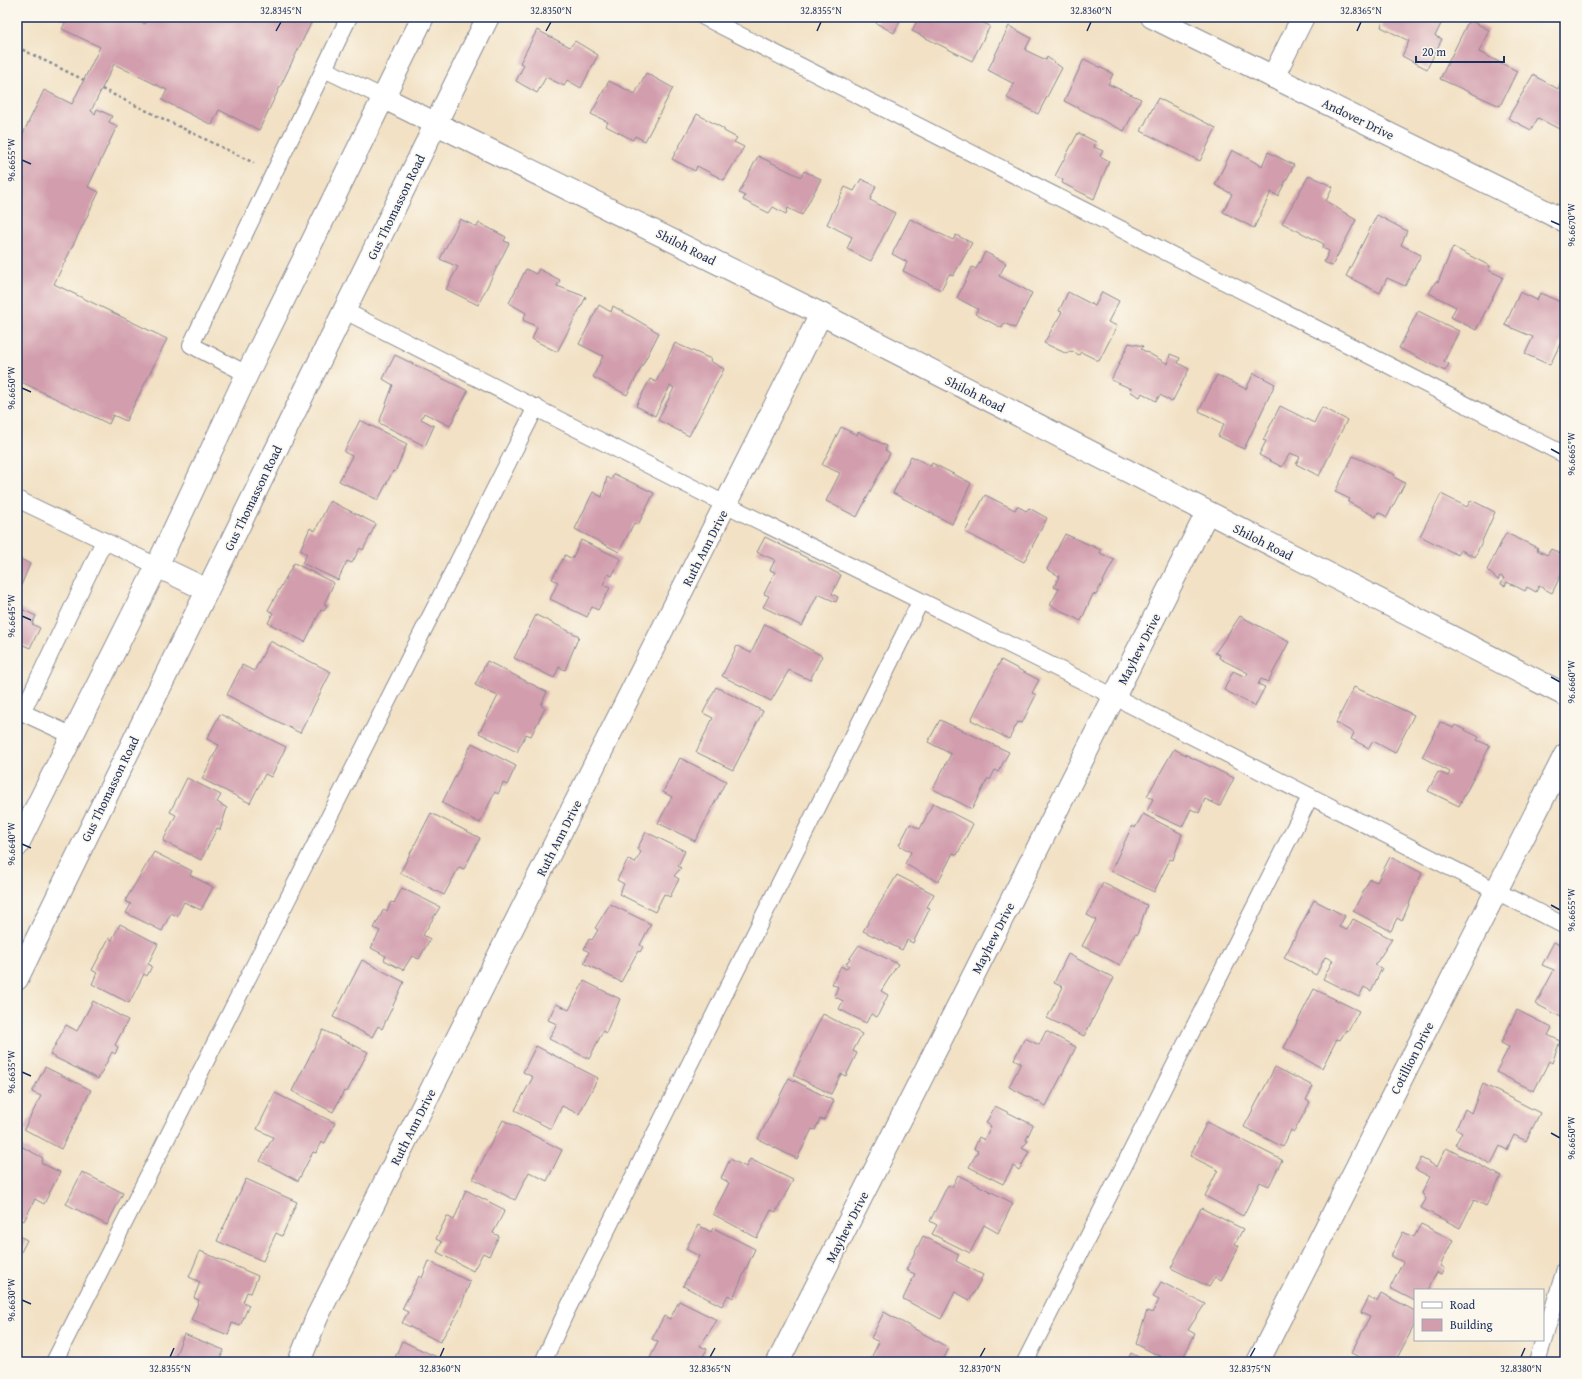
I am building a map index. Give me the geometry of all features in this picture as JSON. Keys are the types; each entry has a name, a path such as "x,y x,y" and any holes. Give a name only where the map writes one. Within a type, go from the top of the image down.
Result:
{"street":[{"path":"17,846 71,735 157,566 247,374 382,97 423,17"},
{"name":"Gus Thomasson Road","path":"18,974 345,311 488,17"},
{"name":"Andover Drive","path":"1152,17 1565,221"},
{"path":"1273,77 1304,17"},
{"name":"Shiloh Road","path":"382,97 821,314 1565,695"},
{"name":"Ruth Ann Drive","path":"299,1362 317,1317 727,505 821,314"},
{"name":"Mayhew Drive","path":"778,1362 1207,513"},
{"path":"157,566 207,590"},
{"name":"Cotillion Drive","path":"1258,1362 1565,755"}],"lane":[{"path":"247,374 191,345 349,17"},
{"path":"704,17 1565,455"},
{"path":"324,69 382,97"},
{"path":"345,311 920,602 1115,697 1565,926"},
{"path":"54,1362 536,407"},
{"path":"17,499 157,566"},
{"path":"71,735 20,711 104,541"},
{"path":"543,1362 569,1304 920,602"},
{"path":"1025,1362 1310,797"},
{"path":"1544,1339 1565,1269"},
{"path":"1537,1362 1543,1341"}],"path":[{"path":"17,47 84,80"},
{"path":"102,89 274,173"}],"building":[{"path":"57,17 131,17 145,24 149,17 314,17 259,130 219,110 212,125 162,100 167,90 114,64 91,111 95,114 97,109 112,116 109,122 117,126 88,187 99,192 54,284 167,339 126,421 113,415 109,424 17,380 17,146 44,90 72,104 100,47 62,29 66,21"},
{"path":"879,17 902,17 894,33 876,23"},
{"path":"919,17 971,17 990,26 972,61 912,31"},
{"path":"1384,17 1444,18 1435,36 1442,39 1427,69 1402,56 1409,41 1381,27"},
{"path":"1469,20 1489,30 1479,52 1517,71 1500,106 1440,79"},
{"path":"1009,26 1031,38 1025,50 1046,60 1047,57 1062,68 1038,114 1007,98 1014,84 988,70"},
{"path":"537,30 570,47 575,41 598,55 581,88 567,80 564,86 546,77 537,93 516,81 524,65 520,63"},
{"path":"1084,59 1113,74 1108,84 1141,99 1124,131 1064,101"},
{"path":"1565,71 1565,132 1538,118 1531,130 1508,118 1533,75 1558,89"},
{"path":"646,73 673,88 645,141 635,136 633,140 606,126 608,122 591,114 609,81 635,94"},
{"path":"1158,98 1216,128 1200,161 1141,131"},
{"path":"697,114 737,138 734,142 744,147 724,180 697,166 695,171 672,159"},
{"path":"1078,133 1096,142 1094,147 1103,151 1100,156 1109,161 1094,199 1062,183 1063,180 1055,176"},
{"path":"1232,150 1262,166 1268,152 1294,165 1278,196 1271,192 1254,228 1223,212 1232,194 1215,185"},
{"path":"758,156 801,177 804,171 821,179 802,215 788,208 786,214 773,207 769,213 743,200 745,196 739,193"},
{"path":"1309,175 1333,187 1326,201 1356,220 1332,266 1324,262 1329,251 1322,248 1324,244 1282,223"},
{"path":"861,179 876,186 870,200 895,213 871,261 847,249 852,237 827,224 845,187 854,191"},
{"path":"1377,215 1407,231 1401,245 1421,255 1405,286 1387,278 1380,293 1346,276"},
{"path":"460,219 477,227 479,223 506,237 504,241 509,243 478,305 446,289 458,267 440,259"},
{"path":"910,219 953,240 956,235 972,243 953,276 949,274 941,290 903,271 907,262 892,254"},
{"path":"1453,247 1490,266 1488,270 1503,277 1476,330 1451,317 1456,307 1429,293 1436,281 1438,282"},
{"path":"985,252 1006,263 999,276 1032,293 1015,328 1004,323 1002,328 975,314 978,309 957,298 972,267 976,269"},
{"path":"526,269 536,274 539,269 560,280 557,286 586,297 557,352 532,339 537,327 523,320 526,313 509,303"},
{"path":"1068,292 1095,306 1102,292 1119,301 1108,322 1117,326 1099,361 1081,352 1079,355 1072,351 1065,353 1044,343 1062,312 1059,311"},
{"path":"1520,292 1537,300 1540,293 1565,304 1562,309 1565,311 1565,334 1550,365 1525,354 1533,337 1505,325"},
{"path":"599,305 611,312 613,306 659,333 627,395 593,377 603,356 579,344"},
{"path":"1418,311 1459,331 1444,361 1449,364 1445,371 1399,348"},
{"path":"675,343 711,359 710,361 724,369 689,436 658,420 674,388 670,386 655,416 636,406 650,379 656,382"},
{"path":"1129,343 1143,346 1141,349 1168,364 1170,354 1180,358 1178,363 1189,369 1172,402 1160,395 1156,401 1142,393 1140,397 1131,392 1132,389 1111,380"},
{"path":"395,355 468,391 450,426 424,413 421,419 434,426 425,446 379,423 393,385 383,379"},
{"path":"1254,373 1275,384 1244,449 1218,436 1224,424 1199,411 1217,375 1246,389"},
{"path":"1280,406 1314,423 1322,407 1347,420 1319,476 1296,464 1300,457 1290,453 1282,467 1259,455 1266,441 1263,440"},
{"path":"360,420 407,444 395,472 393,471 378,500 339,481 352,456 344,452"},
{"path":"841,427 857,435 858,432 887,446 885,450 890,453 857,517 826,501 840,473 822,465"},
{"path":"911,456 931,466 932,463 971,483 952,524 893,493"},
{"path":"1353,456 1395,475 1394,477 1405,483 1387,517 1378,512 1376,517 1348,502 1350,499 1335,492"},
{"path":"614,474 654,493 638,525 634,523 619,552 575,529 593,492 602,497 607,477 611,480"},
{"path":"1441,494 1467,507 1471,500 1495,512 1475,557 1461,550 1458,555 1420,536"},
{"path":"985,495 1015,510 1017,506 1026,511 1029,508 1047,518 1024,562 965,532"},
{"path":"330,501 376,524 363,550 360,548 352,563 347,561 338,580 302,563 307,554 300,550 310,528 315,531"},
{"path":"1506,533 1538,548 1537,550 1547,555 1551,549 1565,556 1565,567 1552,593 1539,586 1536,592 1527,587 1525,591 1507,582 1505,586 1501,584 1504,578 1500,576 1498,580 1487,570"},
{"path":"1065,534 1101,550 1100,553 1114,560 1096,595 1093,594 1081,621 1050,605 1059,589 1054,587 1059,576 1047,569"},
{"path":"765,537 841,575 832,594 838,597 836,602 818,594 802,626 763,607 769,596 764,594 775,572 770,570 775,560 757,552"},
{"path":"581,540 621,559 612,576 608,574 603,585 610,588 598,610 592,607 587,617 550,599 558,582 552,579 565,555 572,559"},
{"path":"17,557 30,564 17,595"},
{"path":"294,563 334,583 324,604 327,605 324,611 321,610 305,642 268,623 273,613 268,610"},
{"path":"17,607 36,616 32,624 40,628 30,648 21,644 19,650 17,649"},
{"path":"536,615 579,636 565,670 559,667 554,678 514,658"},
{"path":"1240,616 1289,642 1268,682 1261,679 1258,684 1265,687 1255,706 1224,690 1233,671 1246,677 1248,673 1219,658 1220,655 1215,653"},
{"path":"765,624 822,656 810,680 789,670 771,701 722,676 737,646 751,653"},
{"path":"270,641 331,672 300,733 227,695 242,665 254,671"},
{"path":"1001,660 1039,680 1032,693 1036,695 1022,723 1018,722 1009,739 971,720"},
{"path":"487,661 547,692 541,705 545,708 531,736 526,734 517,752 479,733 498,696 475,685"},
{"path":"716,687 763,711 733,770 696,752 713,718 703,713"},
{"path":"1354,687 1414,715 1395,753 1373,741 1369,748 1351,739 1354,733 1336,723"},
{"path":"220,714 286,747 271,777 265,774 250,803 202,779 219,745 207,739"},
{"path":"940,720 1009,752 998,772 995,770 990,780 988,778 972,809 933,789 951,754 928,742"},
{"path":"1440,722 1453,728 1455,725 1479,737 1477,740 1490,746 1459,806 1428,791 1438,772 1448,776 1450,772 1422,757"},
{"path":"472,743 516,766 507,785 503,783 498,794 495,792 480,823 442,803"},
{"path":"1174,749 1234,778 1220,806 1205,799 1199,813 1191,809 1182,827 1147,811 1153,799 1147,796"},
{"path":"680,758 726,781 695,841 658,823 672,797 663,792"},
{"path":"187,778 221,795 217,802 227,808 220,830 217,828 201,860 163,841 176,815 170,812"},
{"path":"933,803 973,824 957,855 953,853 938,882 905,864 911,852 899,845 910,824 920,829"},
{"path":"431,813 480,838 464,869 459,867 444,895 400,873"},
{"path":"1143,814 1182,834 1173,860 1170,859 1154,892 1111,871 1132,826 1135,828"},
{"path":"646,832 685,851 678,866 681,868 674,876 679,879 670,897 664,894 655,912 619,894 624,884 617,880 628,859 635,863 641,852 637,849"},
{"path":"154,852 192,871 190,875 213,887 201,910 184,902 177,916 171,913 162,931 126,913 131,904 125,901"},
{"path":"1390,857 1422,873 1402,921 1397,918 1391,931 1353,911 1370,879 1377,882"},
{"path":"897,875 934,894 927,907 930,908 913,943 907,940 902,950 863,931"},
{"path":"1103,883 1147,905 1137,935 1135,934 1120,965 1082,946 1096,920 1087,915"},
{"path":"402,888 440,907 423,935 430,939 419,959 412,956 403,970 384,960 386,956 371,948 380,931 374,928 384,909 387,911 391,902 394,903"},
{"path":"1314,900 1345,916 1339,927 1347,930 1353,919 1392,939 1375,965 1382,968 1371,991 1364,987 1359,997 1323,979 1333,960 1325,957 1316,975 1284,958"},
{"path":"610,904 651,924 640,945 643,947 640,952 638,951 621,982 584,963 589,952 584,949 589,939 592,940 598,930 595,928"},
{"path":"120,924 158,944 148,964 152,966 147,976 144,974 129,1003 92,984 97,973 92,970 109,938 112,940"},
{"path":"1554,942 1565,948 1565,1019 1536,1004 1554,970 1542,965"},
{"path":"859,945 898,964 881,991 888,995 877,1017 871,1014 866,1023 839,1009 843,1001 834,996 838,987 832,984 841,966 846,969 849,965 846,964"},
{"path":"1068,954 1114,978 1084,1036 1047,1018 1063,987 1054,983"},
{"path":"362,960 404,982 382,1029 378,1026 372,1037 333,1017"},
{"path":"584,981 620,999 606,1033 603,1031 589,1059 549,1039 557,1024 548,1020 556,1004 569,1010"},
{"path":"1314,989 1359,1011 1348,1031 1346,1030 1340,1040 1337,1039 1322,1068 1284,1048"},
{"path":"93,1001 128,1020 115,1045 118,1047 115,1054 112,1052 98,1079 50,1055 66,1025 77,1031"},
{"path":"1517,1010 1552,1028 1548,1035 1560,1041 1552,1063 1549,1061 1534,1091 1496,1072 1509,1047 1501,1043"},
{"path":"823,1014 862,1034 853,1051 857,1053 846,1076 841,1074 831,1094 793,1075"},
{"path":"323,1030 368,1052 347,1092 344,1091 333,1112 292,1091"},
{"path":"1046,1031 1076,1047 1046,1106 1009,1087 1021,1063 1014,1059 1025,1038 1039,1045"},
{"path":"536,1046 598,1078 579,1114 562,1106 551,1129 515,1110 533,1077 523,1072"},
{"path":"45,1067 91,1090 61,1149 24,1129 41,1096 32,1092"},
{"path":"1275,1067 1313,1086 1306,1100 1310,1102 1294,1132 1291,1130 1283,1147 1244,1127"},
{"path":"789,1078 834,1101 824,1120 820,1119 815,1130 812,1129 797,1159 758,1139"},
{"path":"1483,1084 1540,1113 1526,1141 1514,1135 1507,1150 1500,1146 1491,1164 1455,1145 1462,1132 1456,1128 1465,1109 1471,1113"},
{"path":"275,1093 335,1123 325,1143 322,1142 316,1153 313,1152 298,1181 260,1161 273,1137 257,1129"},
{"path":"995,1106 1033,1125 1026,1140 1028,1141 1022,1148 1029,1152 1019,1170 1013,1166 1003,1184 969,1167 978,1151 974,1149 979,1137 984,1140 991,1126 986,1123"},
{"path":"503,1120 562,1150 547,1181 529,1172 515,1200 473,1179"},
{"path":"1207,1122 1282,1160 1269,1186 1260,1182 1243,1216 1205,1196 1218,1170 1190,1156"},
{"path":"17,1144 43,1158 41,1163 60,1172 44,1204 35,1199 24,1221 17,1217"},
{"path":"1446,1148 1501,1176 1486,1206 1474,1200 1460,1228 1421,1208 1426,1199 1422,1193 1430,1177 1415,1169 1421,1158 1437,1167"},
{"path":"730,1159 746,1167 750,1159 793,1180 776,1212 771,1210 757,1238 713,1214 729,1183 721,1178"},
{"path":"82,1172 123,1193 107,1225 66,1204"},
{"path":"958,1175 1013,1203 998,1233 984,1225 970,1253 932,1234 937,1225 930,1221 948,1185 952,1187"},
{"path":"246,1179 297,1202 282,1236 276,1233 263,1261 217,1241"},
{"path":"466,1190 505,1210 493,1233 499,1236 489,1256 483,1253 473,1271 437,1252 442,1242 436,1239 447,1216 454,1220"},
{"path":"1201,1208 1243,1229 1235,1244 1239,1246 1221,1281 1215,1277 1209,1287 1171,1268"},
{"path":"1421,1224 1453,1240 1440,1266 1444,1268 1441,1274 1437,1272 1428,1289 1414,1289 1414,1300 1390,1288 1403,1262 1391,1256 1403,1232 1414,1237"},
{"path":"698,1225 711,1232 713,1228 755,1249 733,1298 728,1295 722,1306 683,1286 699,1256 686,1249"},
{"path":"17,1235 27,1240 17,1260"},
{"path":"923,1236 959,1254 956,1261 983,1275 970,1300 955,1292 941,1319 903,1299 915,1274 906,1270"},
{"path":"200,1251 258,1276 251,1293 247,1292 243,1302 249,1305 240,1326 232,1323 228,1335 191,1320 199,1300 194,1298 200,1282 189,1277"},
{"path":"429,1261 470,1282 459,1311 440,1342 402,1323 408,1312 402,1309 419,1276 422,1278"},
{"path":"1161,1282 1205,1304 1188,1330 1195,1334 1181,1362 1171,1362 1136,1344 1147,1311 1152,1313 1159,1300 1153,1297"},
{"path":"1381,1293 1414,1310 1414,1326 1395,1362 1370,1362 1351,1353 1370,1317 1361,1313 1369,1297 1377,1301"},
{"path":"679,1301 717,1320 700,1346 707,1349 700,1362 653,1362 649,1360 658,1342 652,1339 664,1316 670,1319"},
{"path":"884,1312 949,1348 942,1362 869,1362 879,1342 871,1338"},
{"path":"184,1334 224,1350 219,1362 173,1362"},
{"path":"402,1341 439,1358 437,1362 393,1362"},
{"path":"1131,1353 1148,1362 1127,1362"}]}
